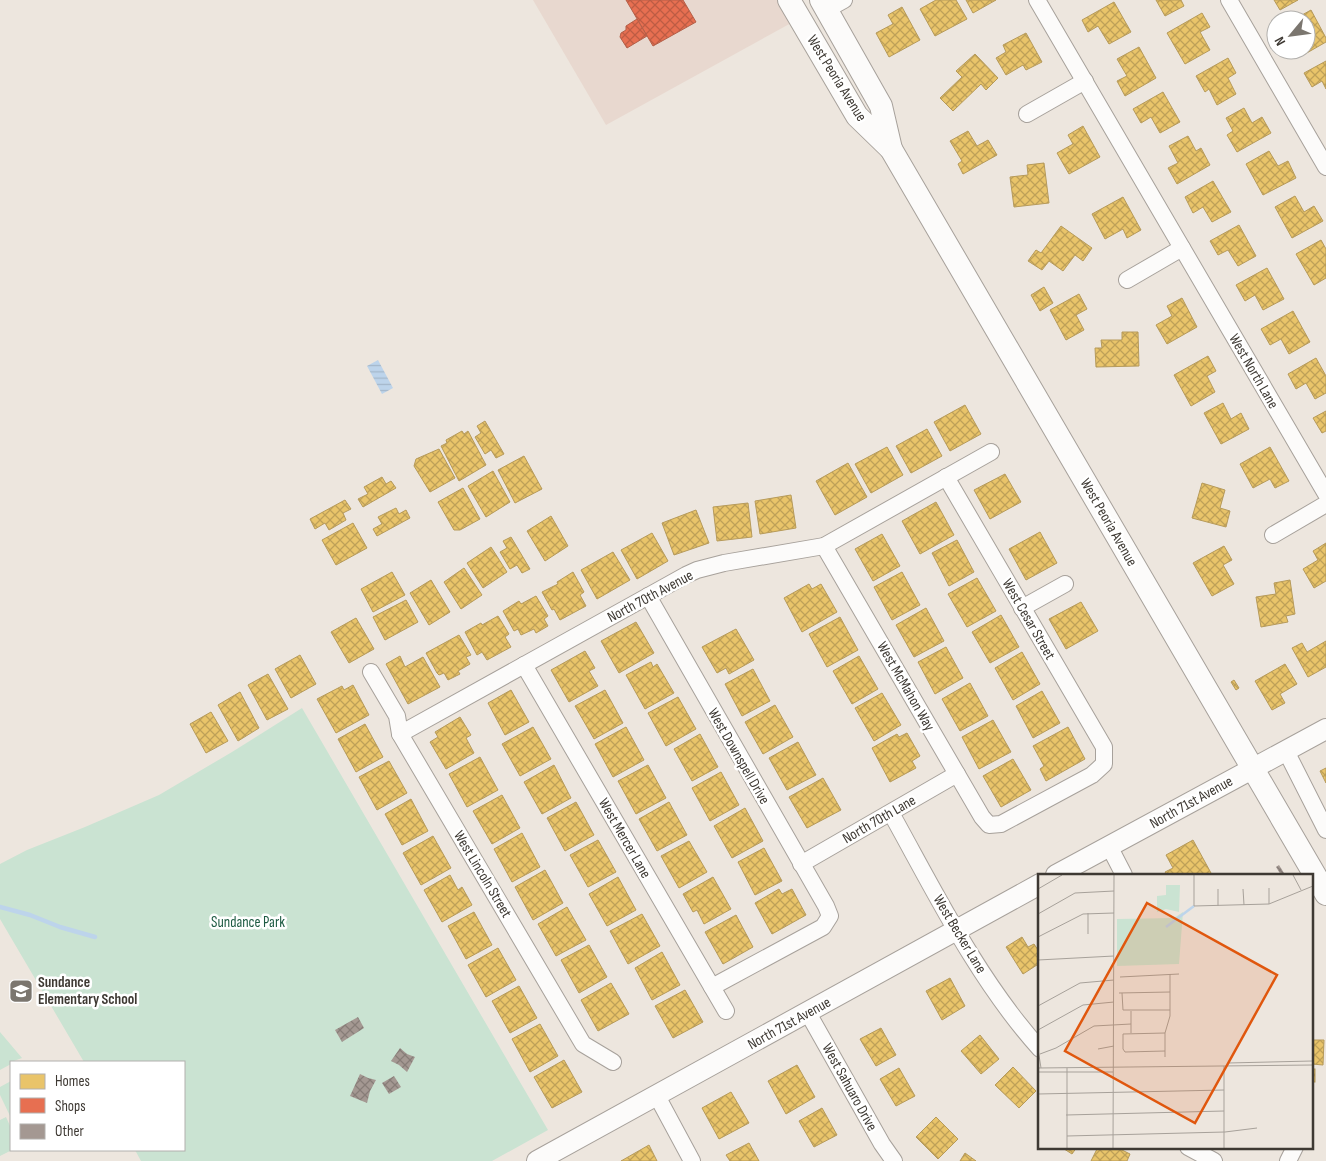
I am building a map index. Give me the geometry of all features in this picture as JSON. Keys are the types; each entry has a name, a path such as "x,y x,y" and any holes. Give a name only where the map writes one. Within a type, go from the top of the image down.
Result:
{"main road":[{"name":"West Peoria Avenue","path":"789,0 857,116 892,149"},
{"path":"805,0 810,5 830,3"},
{"name":"West Peoria Avenue","path":"830,3 881,106 892,149 1326,894"}],"street":[{"name":"West North Lane","path":"1037,0 1326,494"},
{"path":"1229,0 1326,167"},
{"path":"1027,114 1085,81"},
{"path":"1127,280 1182,248"},
{"name":"North 70th Avenue","path":"400,734 697,570 724,563 824,546 991,452"},
{"name":"West Cesar Street","path":"946,476 1104,747 1104,764 1092,775 1001,824 989,825"},
{"path":"1273,534 1326,504"},
{"name":"West McMahon Way","path":"824,546 982,817 989,825"},
{"path":"1022,608 1065,584"},
{"name":"West Downspell Drive","path":"648,596 830,916 823,927 712,988"},
{"name":"West Mercer Lane","path":"524,665 726,1011"},
{"name":"West Lincoln Street","path":"371,672 397,716 400,734 583,1044 613,1062"},
{"name":"North 71st Avenue","path":"1058,874 1326,729"},
{"path":"1286,751 1326,830"},
{"name":"North 70th Lane","path":"801,864 957,774"},
{"name":"West Becker Lane","path":"891,813 956,930 997,996 1038,1047"},
{"path":"1109,846 1123,874"},
{"name":"North 71st Avenue","path":"537,1161 1038,885"},
{"name":"West Sahuaro Drive","path":"808,1012 882,1144 894,1161"},
{"path":"657,1096 692,1161"},
{"path":"1190,1148 1214,1161"},
{"path":"1288,1161 1295,1148"}],"shaded area":[{"path":"533,0 780,0 793,22 606,125"}],"green space":[{"name":"Sundance Park","path":"302,708 548,1130 492,1161 141,1161 136,1151 185,1151 185,1061 83,1061 0,919 0,864 27,850 159,795"},
{"path":"0,1032 22,1058 10,1061 10,1065 0,1070"},
{"path":"10,1082 10,1116 0,1095 0,1087"},
{"path":"6,1117 10,1126 10,1151 0,1156 0,1120"}],"water":[{"path":"378,360 393,388 382,394 367,366"}],"building: Homes":[{"path":"936,0 956,0 967,19 935,36 920,9"},
{"path":"966,0 996,0 973,13"},
{"path":"1156,0 1181,0 1184,6 1165,16"},
{"path":"1274,0 1298,0 1280,10"},
{"path":"1114,2 1131,32 1109,44 1098,26 1088,32 1082,20"},
{"path":"902,7 920,40 889,57 876,33 893,24 888,15"},
{"path":"1202,13 1210,27 1200,32 1210,50 1185,64 1167,33"},
{"path":"1316,19 1326,38 1326,42 1316,48"},
{"path":"1026,33 1042,62 1026,70 1023,65 1006,75 996,58 1006,52 1003,45"},
{"path":"1139,47 1156,78 1125,96 1117,81 1127,76 1117,59"},
{"path":"975,54 998,78 986,90 981,84 953,111 940,98 962,77 956,71"},
{"path":"1228,58 1236,73 1228,78 1236,94 1217,105 1209,89 1205,92 1196,76"},
{"path":"1326,61 1326,89 1322,81 1312,87 1304,73"},
{"path":"1163,92 1180,122 1160,133 1151,117 1141,123 1133,109"},
{"path":"1244,108 1252,123 1262,117 1271,133 1237,152 1227,135 1233,131 1226,118"},
{"path":"1083,126 1100,157 1069,174 1057,153 1073,144 1068,135"},
{"path":"968,131 977,146 988,140 997,155 963,174 958,164 962,161 950,141"},
{"path":"1188,136 1196,151 1201,148 1210,165 1177,184 1168,168 1178,163 1169,146"},
{"path":"1269,151 1278,166 1288,161 1296,178 1263,195 1246,164"},
{"path":"1044,163 1049,203 1014,207 1010,177 1028,175 1027,165"},
{"path":"1213,181 1231,212 1212,222 1203,207 1193,213 1185,197"},
{"path":"1295,196 1304,212 1314,206 1323,221 1292,238 1275,207"},
{"path":"1123,197 1141,230 1127,238 1123,229 1105,239 1092,214"},
{"path":"1239,225 1256,256 1238,266 1228,250 1218,255 1210,241"},
{"path":"1061,226 1092,248 1083,261 1075,255 1063,271 1049,261 1042,270 1028,261 1036,250 1041,253"},
{"path":"1321,240 1326,249 1326,278 1314,285 1296,254"},
{"path":"1267,268 1284,299 1263,310 1255,295 1245,301 1236,285"},
{"path":"1044,287 1053,303 1040,311 1031,295"},
{"path":"1079,294 1087,309 1076,315 1084,330 1066,340 1050,310"},
{"path":"1182,298 1197,327 1167,344 1156,325 1172,316 1167,306"},
{"path":"1293,311 1310,342 1289,354 1281,339 1270,345 1261,329"},
{"path":"1122,332 1138,332 1139,366 1096,367 1095,348 1102,348 1101,340 1122,340"},
{"path":"1208,356 1216,371 1207,376 1215,392 1191,406 1174,375"},
{"path":"1316,358 1326,376 1326,393 1315,399 1306,383 1296,389 1288,374"},
{"path":"1223,403 1231,419 1241,413 1249,429 1221,444 1204,413"},
{"path":"965,405 981,434 950,451 934,422"},
{"path":"1326,411 1326,431 1322,433 1313,418"},
{"path":"485,421 504,454 496,458 491,450 485,454 475,437 481,433 477,426"},
{"path":"927,429 942,456 911,473 896,446"},
{"path":"462,431 464,434 468,431 486,465 459,481 441,446 447,443 446,440"},
{"path":"887,447 903,475 871,493 855,464"},
{"path":"1270,447 1289,481 1275,488 1270,479 1253,488 1240,464"},
{"path":"439,449 455,478 430,492 414,466 416,459"},
{"path":"524,456 542,489 515,503 498,470"},
{"path":"848,463 867,497 835,515 816,481"},
{"path":"493,471 510,502 486,517 468,486"},
{"path":"1005,474 1021,502 990,519 974,490"},
{"path":"382,477 386,484 391,481 396,488 363,507 358,499 368,494 364,487"},
{"path":"1202,483 1225,490 1220,508 1230,511 1226,527 1192,518"},
{"path":"463,488 480,519 460,530 454,530 438,502"},
{"path":"791,495 796,528 760,534 755,501"},
{"path":"345,500 351,509 343,513 346,520 329,530 325,523 315,529 310,519"},
{"path":"936,502 954,535 920,554 902,521"},
{"path":"748,503 752,537 717,541 713,507"},
{"path":"396,508 399,514 406,510 410,518 377,536 373,529 382,524 378,517"},
{"path":"696,510 709,543 674,555 662,523"},
{"path":"551,516 568,546 545,561 527,531"},
{"path":"353,523 367,548 336,565 322,540"},
{"path":"1040,532 1057,563 1026,580 1009,549"},
{"path":"652,533 668,561 637,579 621,550"},
{"path":"882,534 900,566 873,581 855,549"},
{"path":"511,537 530,569 522,573 517,565 510,569 500,552 507,548 503,541"},
{"path":"957,540 974,572 949,586 932,553"},
{"path":"1326,543 1326,581 1314,588 1303,569 1318,560 1313,551"},
{"path":"1224,546 1232,560 1223,565 1234,584 1212,596 1193,563"},
{"path":"491,547 507,572 483,588 467,563"},
{"path":"613,552 630,580 597,599 581,570"},
{"path":"464,568 482,595 461,609 444,582"},
{"path":"392,572 405,595 373,612 361,589"},
{"path":"573,572 584,592 580,595 586,606 560,620 542,592 558,584 557,582"},
{"path":"902,572 920,605 892,620 874,587"},
{"path":"977,578 996,611 967,627 948,594"},
{"path":"431,580 450,612 429,625 410,593"},
{"path":"1290,580 1295,614 1286,616 1288,622 1261,627 1256,597 1276,594 1274,583"},
{"path":"809,584 812,589 821,584 837,612 802,632 784,598"},
{"path":"536,596 548,616 544,619 548,626 536,633 534,629 521,635 518,629 514,631 503,611 519,601 521,604"},
{"path":"406,600 418,622 385,640 373,617"},
{"path":"1081,602 1098,631 1066,649 1049,619"},
{"path":"926,608 944,641 914,657 896,625"},
{"path":"1001,615 1019,647 990,663 972,632"},
{"path":"498,616 509,634 505,637 511,647 487,660 482,652 477,655 465,632"},
{"path":"840,617 858,650 827,667 809,634"},
{"path":"356,618 374,649 349,663 331,632"},
{"path":"636,622 654,653 619,673 601,641"},
{"path":"736,629 754,660 729,674 726,668 717,673 702,647"},
{"path":"459,635 471,655 466,657 470,664 458,671 460,674 448,680 444,673 439,675 437,673 426,653"},
{"path":"1326,641 1326,667 1308,677 1292,648 1302,643 1307,652"},
{"path":"946,647 963,678 935,694 918,662"},
{"path":"585,651 595,668 589,671 598,686 569,702 551,670"},
{"path":"1022,652 1040,684 1013,700 995,668"},
{"path":"300,655 316,684 291,698 275,669"},
{"path":"400,656 405,667 423,657 440,687 408,704 386,664"},
{"path":"859,656 878,689 852,704 833,671"},
{"path":"651,662 653,667 657,664 674,693 645,709 626,675"},
{"path":"1285,664 1297,684 1280,694 1285,703 1272,710 1255,681"},
{"path":"753,669 770,701 742,716 725,684"},
{"path":"268,674 288,709 267,720 248,685"},
{"path":"1234,680 1239,688 1236,690 1231,682"},
{"path":"970,683 988,716 960,731 942,699"},
{"path":"353,685 369,715 336,733 317,699 342,686 344,690"},
{"path":"511,690 529,722 505,735 488,703"},
{"path":"605,690 623,723 594,739 575,706"},
{"path":"1042,691 1060,723 1033,738 1016,706"},
{"path":"240,692 259,728 238,741 218,705"},
{"path":"882,693 901,725 874,741 855,708"},
{"path":"678,697 696,729 666,746 648,713"},
{"path":"775,705 793,737 763,754 745,722"},
{"path":"211,712 228,741 206,753 190,724"},
{"path":"460,717 471,735 466,738 474,753 446,769 430,742 438,737 435,732"},
{"path":"993,720 1011,752 979,769 962,737"},
{"path":"365,724 383,757 356,772 338,739"},
{"path":"533,727 551,759 520,776 502,744"},
{"path":"626,727 644,760 613,777 595,744"},
{"path":"1068,727 1085,759 1046,781 1040,769 1044,766 1033,746"},
{"path":"907,733 920,756 912,761 916,768 890,782 872,748 897,734 899,737"},
{"path":"700,734 718,767 692,781 674,749"},
{"path":"798,742 816,775 787,790 769,758"},
{"path":"480,757 498,790 467,807 449,774"},
{"path":"1013,759 1031,790 1001,807 983,776"},
{"path":"389,761 407,793 377,810 359,777"},
{"path":"554,765 571,798 542,814 524,782"},
{"path":"648,765 666,798 636,814 618,781"},
{"path":"1326,768 1326,783 1320,771"},
{"path":"721,772 739,805 710,821 692,788"},
{"path":"823,778 841,810 807,828 789,797"},
{"path":"502,795 520,828 492,844 473,811"},
{"path":"411,799 428,831 402,845 385,814"},
{"path":"576,802 594,835 565,851 547,818"},
{"path":"669,802 687,835 657,851 639,819"},
{"path":"745,808 763,841 732,858 714,826"},
{"path":"522,833 540,867 512,882 494,849"},
{"path":"433,836 451,868 421,885 403,853"},
{"path":"598,840 616,872 588,887 570,855"},
{"path":"1193,840 1211,873 1166,874 1165,872 1173,868 1166,855"},
{"path":"689,841 707,872 679,888 661,856"},
{"path":"764,848 782,881 755,895 738,862"},
{"path":"545,870 563,903 533,920 515,887"},
{"path":"450,875 458,890 462,887 472,905 442,922 424,890"},
{"path":"618,877 636,910 607,926 589,894"},
{"path":"713,877 731,909 704,924 697,910 693,912 683,894"},
{"path":"779,889 782,894 792,889 806,915 772,934 755,903"},
{"path":"567,907 586,940 556,956 538,924"},
{"path":"474,912 492,945 466,959 448,926"},
{"path":"642,914 660,946 628,964 610,931"},
{"path":"736,915 753,947 723,964 705,932"},
{"path":"1022,937 1028,947 1034,944 1038,950 1038,964 1023,974 1006,947"},
{"path":"589,945 607,977 579,993 561,960"},
{"path":"498,948 516,980 486,997 468,965"},
{"path":"662,952 680,985 652,1000 635,968"},
{"path":"950,978 965,1006 942,1020 926,991"},
{"path":"611,983 629,1014 598,1031 581,1000"},
{"path":"519,986 537,1018 510,1033 492,1001"},
{"path":"685,990 703,1022 673,1038 655,1006"},
{"path":"540,1024 558,1056 530,1072 512,1039"},
{"path":"881,1028 896,1055 876,1066 860,1039"},
{"path":"980,1035 999,1059 981,1074 961,1051"},
{"path":"1314,1040 1324,1040 1323,1065 1314,1064"},
{"path":"564,1060 582,1092 552,1108 534,1077"},
{"path":"797,1065 815,1097 786,1114 768,1081"},
{"path":"1013,1067 1036,1091 1019,1108 995,1085"},
{"path":"899,1068 915,1096 896,1106 880,1079"},
{"path":"731,1092 749,1123 719,1139 702,1108"},
{"path":"822,1108 837,1135 814,1147 799,1121"},
{"path":"936,1117 958,1139 938,1159 916,1137"},
{"path":"749,1143 759,1161 730,1161 726,1155"},
{"path":"649,1145 657,1161 621,1161"},
{"path":"1063,1148 1076,1148 1072,1154"},
{"path":"1098,1148 1118,1148 1130,1154 1127,1161 1091,1161"},
{"path":"965,1153 976,1161 960,1161"}],"building: Shops":[{"path":"626,0 683,0 696,22 653,46"},
{"path":"637,19 647,36 627,48 620,37 621,33 626,30 626,26"}],"building: Other":[{"path":"1279,865 1284,873 1280,874 1276,867"},
{"path":"358,1017 364,1028 342,1042 335,1030"},
{"path":"400,1048 407,1054 415,1057 407,1072 391,1061"},
{"path":"360,1074 376,1080 370,1091 367,1103 350,1096"},
{"path":"394,1076 401,1087 389,1094 382,1083"}],"waterway":[{"path":"0,907 95,937"}],"place":[{"name":"Sundance Elementary School","path":"21,991"}]}
